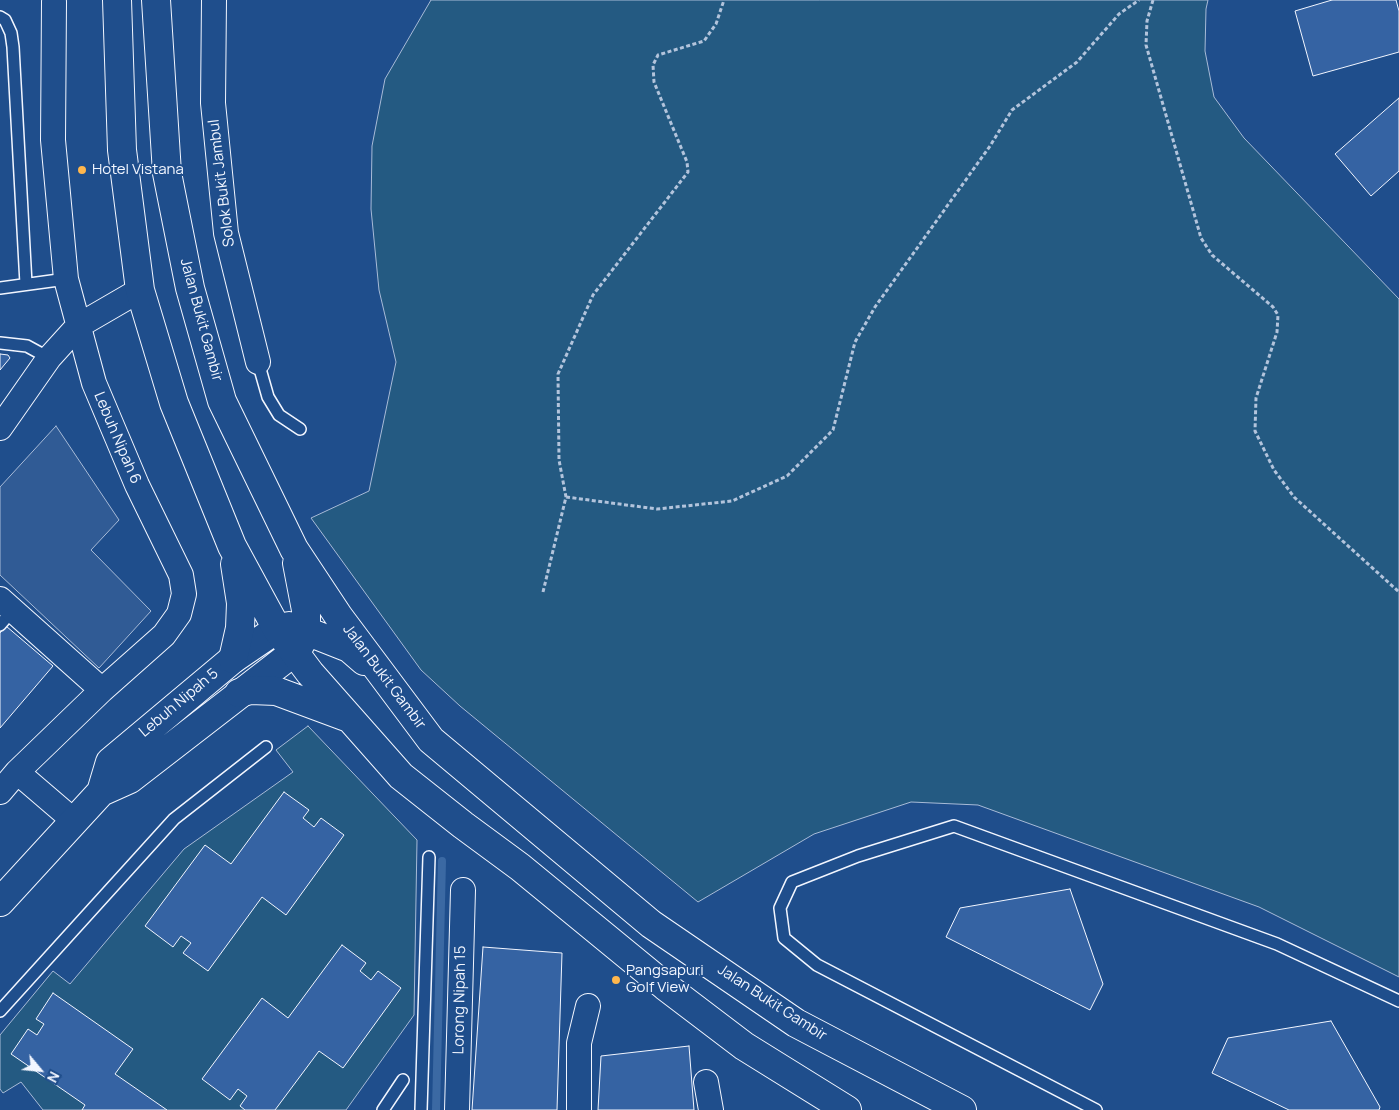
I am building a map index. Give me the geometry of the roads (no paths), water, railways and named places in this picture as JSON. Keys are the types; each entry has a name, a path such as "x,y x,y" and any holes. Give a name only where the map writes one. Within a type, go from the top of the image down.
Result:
{"main road":[{"path":"117,0 122,150 140,290 174,403 232,546 277,629 289,626 348,717 401,776 463,826 520,867 665,986 744,1046 848,1110"},
{"name":"Jalan Bukit Gambir","path":"156,0 167,173 190,288 222,401 294,549 381,675 431,740 650,924 796,1023 962,1110"},
{"path":"232,546 241,603 240,628 233,658"},
{"path":"294,549 306,610 300,642"},
{"name":"Lebuh Nipah 5","path":"101,792 110,762 233,658 277,629"},
{"path":"300,642 349,648 381,675"},
{"name":"Lebuh Nipah 5","path":"0,902 73,820 101,792 130,779 300,642"},
{"path":"239,693 251,690 276,691 348,717"}],"street":[{"name":"Solok Bukit Jambul","path":"214,0 213,103 226,233 258,362"},
{"name":"Lebuh Nipah 6","path":"0,792 17,772 102,690 168,631 179,614 184,594 181,575 140,492 94,383 66,279 53,140 54,2"},
{"path":"0,428 49,358 78,326 140,290"},
{"path":"4,611 102,690"},
{"path":"17,772 73,820"},
{"name":"Lorong Nipah 15","path":"457,1110 462,890"},
{"path":"579,1110 579,1043 588,1006"},
{"path":"706,1082 711,1110"}],"lane":[{"path":"0,17 5,20 11,33 13,47 26,284"},
{"path":"0,288 66,279"},
{"path":"0,343 27,346 49,358"},
{"path":"258,362 268,397 279,415 300,429"},
{"path":"0,1012 174,819 266,748"},
{"path":"1096,1110 818,965 784,938 780,908 792,882 858,856 954,826 1277,944 1399,1001"},
{"path":"421,1110 429,857"},
{"path":"383,1110 403,1080"}],"waterway":[{"path":"436,1110 442,861"}],"place":[{"name":"Hotel Vistana","path":"82,170"},
{"name":"Pangsapuri Golf View","path":"616,980"}]}
